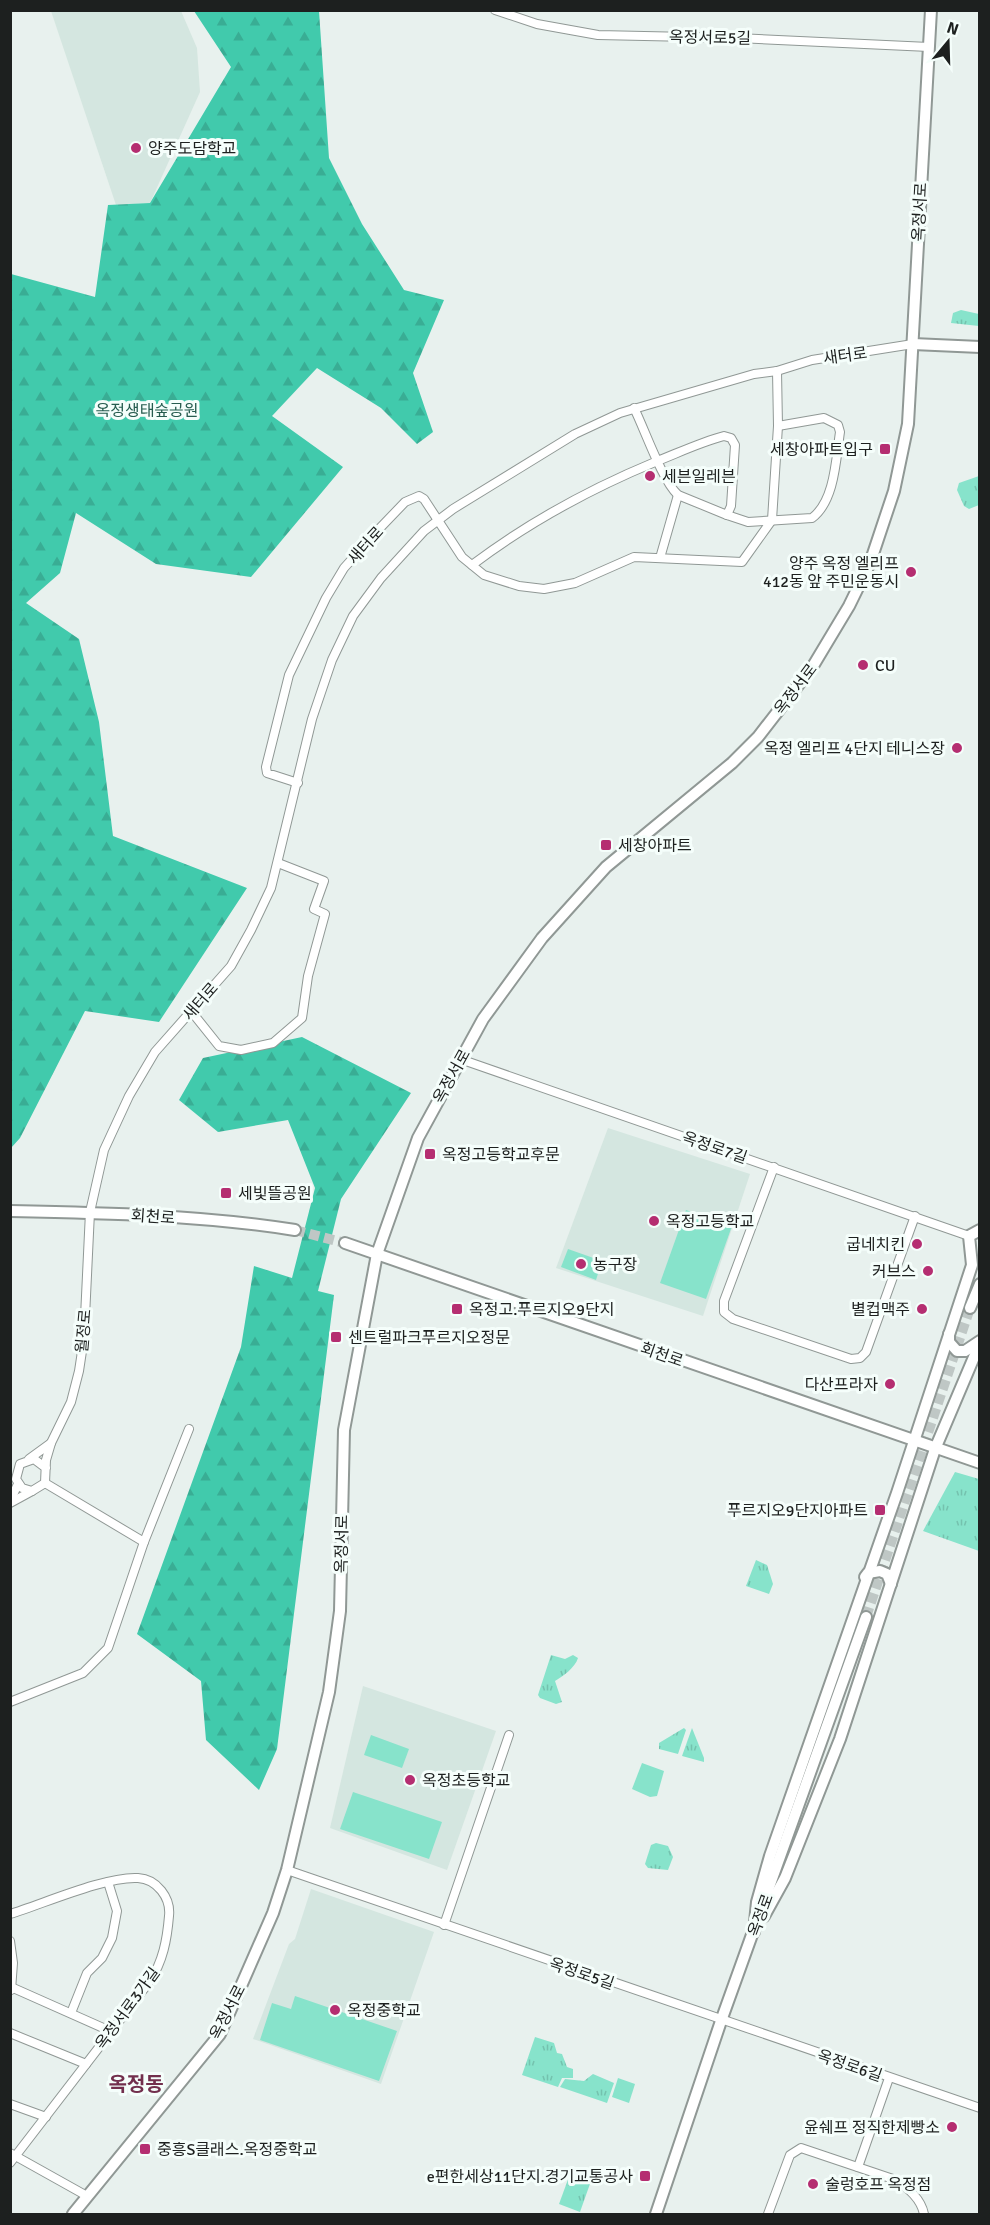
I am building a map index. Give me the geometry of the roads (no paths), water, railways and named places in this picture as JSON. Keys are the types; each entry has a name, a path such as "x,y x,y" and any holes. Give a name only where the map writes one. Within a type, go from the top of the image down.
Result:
{"main road":[{"name":"옥정서로","path":"73,2214 219,2034 273,1913 286,1870 329,1692 340,1611 344,1430 377,1254 418,1138 483,1019 542,938 606,867 732,763 758,737 813,666 860,585 884,524 908,424 931,10"},
{"path":"913,344 980,347"},
{"name":"회천로","path":"10,1211 90,1212 217,1220 295,1230"},
{"path":"972,1265 974,1233"},
{"name":"회천로","path":"345,1243 980,1463"},
{"path":"754,1932 757,1902 770,1856 980,1243"},
{"path":"970,1308 980,1284"},
{"path":"949,1330 949,1342 957,1351 965,1351 980,1342"},
{"path":"754,1932 777,1896 836,1750 935,1449 980,1342"},
{"path":"865,1577 868,1573 880,1571 887,1574 891,1584"},
{"name":"옥정로","path":"656,2214 721,2021 866,1617"}],"street":[{"name":"옥정서로5길","path":"495,10 537,24 598,35 737,38 929,47"},
{"name":"새터로","path":"90,1212 104,1150 129,1096 155,1052 231,966 252,930 271,888 312,720 332,660 352,616 381,578 424,531 516,468 575,434 634,408 812,360 913,344"},
{"path":"772,520 778,426 777,371"},
{"path":"634,408 672,489 678,495 748,522 813,518 820,512 831,484 840,432 838,425 824,418 778,426"},
{"path":"472,565 514,534 597,487 724,435 731,438 735,445 728,515"},
{"path":"660,558 678,495"},
{"name":"새터로","path":"298,783 273,777 267,773 266,767 290,675 326,598 344,568 405,502 419,496 462,557 484,575 501,582 544,589 575,583 634,557 742,562 772,520"},
{"path":"191,1011 219,1046 241,1050 273,1042 302,1018 308,976 325,914 314,909 324,881 278,863"},
{"name":"옥정로7길","path":"460,1059 915,1216 974,1233"},
{"path":"774,1167 724,1301 724,1312 733,1318 855,1359 866,1352 915,1216"},
{"name":"월정로","path":"45,1468 51,1443 71,1402 79,1371 84,1338 90,1212"},
{"path":"10,1702 83,1673 101,1658 108,1648 144,1542 189,1429"},
{"path":"10,1502 18,1484 14,1467 51,1443"},
{"path":"29,1459 39,1461 45,1468 45,1483"},
{"path":"45,1483 144,1542"},
{"path":"10,1502 45,1483"},
{"path":"18,1484 32,1491"},
{"path":"444,1924 509,1735"},
{"name":"옥정로5길","path":"286,1870 721,2021"},
{"name":"옥정서로3가길","path":"10,1914 108,1882 140,1878 150,1881 161,1889 170,1911 167,1939 156,1972 46,2118 12,2157"},
{"path":"71,2013 87,1974 102,1958 112,1938 117,1911 108,1882"},
{"path":"10,1941 13,1963 11,1989 110,2031"},
{"name":"옥정로6길","path":"721,2021 980,2108"},
{"path":"10,2033 86,2064"},
{"path":"858,2166 889,2078"},
{"path":"10,2104 46,2118"},
{"path":"768,2214 790,2155 796,2149 806,2149 896,2180 909,2188 924,2214"},
{"path":"12,2157 87,2196"}],"tunnel":[{"path":"295,1230 345,1243"},
{"path":"866,1617 970,1308"}],"place":[{"name":"양주도담학교","path":"136,148"},
{"name":"세창아파트입구","path":"885,449"},
{"name":"세븐일레븐","path":"650,476"},
{"name":"양주 옥정 엘리프 412동 앞 주민운동시","path":"911,572"},
{"name":"CU","path":"863,665"},
{"name":"옥정 엘리프 4단지 테니스장","path":"957,748"},
{"name":"세창아파트","path":"606,845"},
{"name":"옥정고등학교후문","path":"430,1154"},
{"name":"세빛뜰공원","path":"226,1193"},
{"name":"옥정고등학교","path":"654,1221"},
{"name":"굽네치킨","path":"917,1244"},
{"name":"농구장","path":"581,1264"},
{"name":"커브스","path":"928,1271"},
{"name":"옥정고.푸르지오9단지","path":"457,1309"},
{"name":"별컵맥주","path":"922,1309"},
{"name":"센트럴파크푸르지오정문","path":"336,1337"},
{"name":"다산프라자","path":"890,1384"},
{"name":"푸르지오9단지아파트","path":"880,1510"},
{"name":"옥정초등학교","path":"410,1780"},
{"name":"옥정중학교","path":"335,2010"},
{"name":"윤쉐프 정직한제빵소","path":"952,2127"},
{"name":"중흥S클래스.옥정중학교","path":"145,2149"},
{"name":"e편한세상11단지.경기교통공사","path":"645,2176"},
{"name":"술렁호프 옥정점","path":"813,2184"}],"district":[{"name":"옥정동","path":"136,2084"}],"park label":[{"name":"옥정생태숲공원","path":"147,410"}]}
